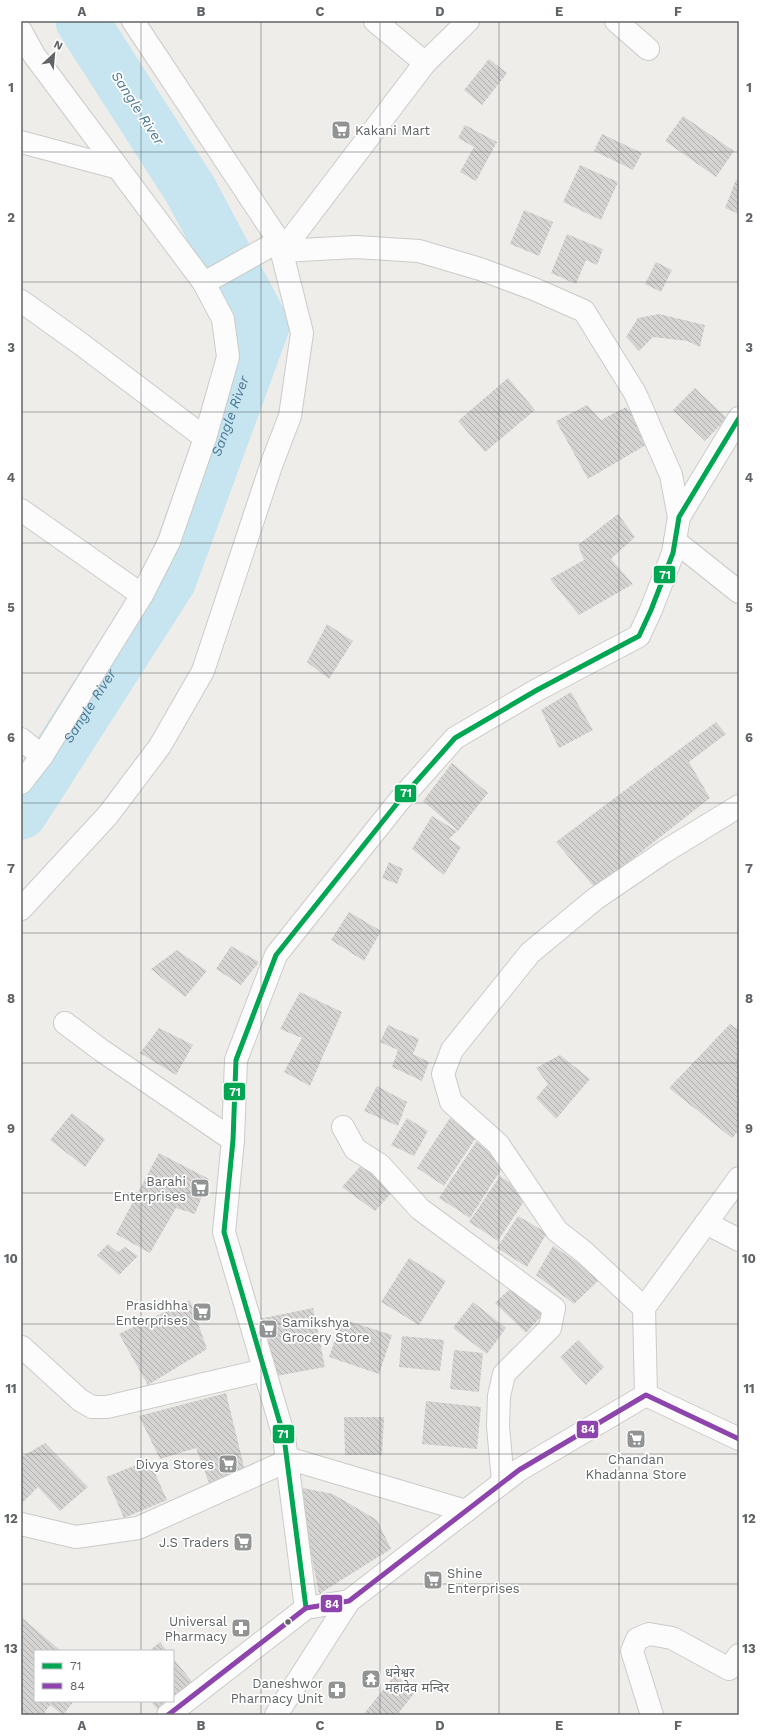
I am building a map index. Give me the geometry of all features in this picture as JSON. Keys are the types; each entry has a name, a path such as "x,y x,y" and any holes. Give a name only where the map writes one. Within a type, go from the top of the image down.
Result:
{"street":[{"path":"21,908 108,815 160,746 203,672 272,463 290,416 302,333 281,246 133,21"},
{"path":"375,21 425,63"},
{"path":"281,246 425,63 468,21"},
{"path":"616,21 648,49"},
{"path":"21,31 34,55 118,168 210,279 223,319 228,357 205,438 169,542 142,595 42,756 21,783"},
{"path":"21,142 118,168"},
{"path":"210,279 260,251 281,246 356,247 419,251 480,268 534,289 584,311 635,392 671,475 679,517 670,560 651,610 639,636 537,690 455,738 399,801 276,955 236,1060 233,1140 224,1232 284,1437 306,1608"},
{"path":"21,301 81,344 205,438"},
{"path":"679,517 739,418"},
{"path":"21,510 142,595"},
{"path":"675,541 739,592"},
{"path":"21,739 42,756"},
{"path":"644,1308 584,1252 557,1231 498,1144 451,1102 443,1074 452,1050 530,953 596,899 664,852 739,806"},
{"path":"64,1023 233,1140"},
{"path":"343,1127 355,1149 380,1164 420,1209 554,1308 550,1328 504,1374 499,1396 498,1426 503,1482"},
{"path":"646,1395 644,1308 739,1178"},
{"path":"706,1223 739,1240"},
{"path":"22,1347 80,1400 92,1407 107,1407 264,1370"},
{"path":"276,1715 349,1601 519,1470 646,1395"},
{"path":"646,1395 739,1439"},
{"path":"21,1524 76,1537 138,1528 287,1460 466,1511"},
{"path":"168,1715 306,1608 349,1601"},
{"path":"652,1715 632,1651 637,1639 649,1634 672,1638 729,1669 739,1655"}],"building":[{"path":"489,59 507,73 482,105 464,90"},
{"path":"683,116 734,151 716,177 665,141"},
{"path":"465,125 497,142 476,181 460,172 474,147 458,138"},
{"path":"602,134 642,153 633,170 594,151"},
{"path":"580,165 618,182 601,220 563,202"},
{"path":"736,180 739,182 739,214 725,208"},
{"path":"524,210 553,222 539,256 510,244"},
{"path":"567,234 603,249 597,265 586,260 576,284 551,273"},
{"path":"656,262 672,270 661,292 645,284"},
{"path":"659,314 705,325 700,347 687,341 653,337 639,351 626,337 638,318"},
{"path":"508,378 535,410 485,452 458,421"},
{"path":"695,388 727,418 705,441 673,410"},
{"path":"587,405 601,420 626,407 651,442 588,479 556,421"},
{"path":"618,514 635,537 611,559 633,584 579,615 550,579 584,560 578,545"},
{"path":"327,624 353,641 329,679 307,662"},
{"path":"571,692 593,730 559,748 541,710"},
{"path":"716,722 726,734 689,762 710,798 595,888 556,842"},
{"path":"452,763 488,793 458,831 423,801"},
{"path":"432,816 457,831 449,839 461,847 444,875 412,849"},
{"path":"389,862 403,869 397,884 382,878"},
{"path":"349,912 381,931 364,961 331,940"},
{"path":"231,946 259,962 241,985 216,969"},
{"path":"177,950 207,971 185,997 151,969"},
{"path":"300,992 342,1012 310,1086 284,1072 302,1038 280,1029"},
{"path":"730,1024 739,1030 739,1130 732,1138 669,1088"},
{"path":"388,1025 419,1039 413,1054 429,1062 422,1081 392,1067 398,1050 380,1042"},
{"path":"159,1028 193,1045 176,1075 140,1053"},
{"path":"560,1055 590,1079 556,1119 536,1098 548,1084 536,1068"},
{"path":"377,1086 407,1102 398,1126 364,1111"},
{"path":"72,1113 105,1139 85,1167 50,1140"},
{"path":"407,1118 428,1131 414,1156 391,1145"},
{"path":"450,1118 477,1136 444,1186 417,1168"},
{"path":"476,1142 506,1162 470,1218 439,1198"},
{"path":"159,1153 209,1179 195,1214 176,1208 150,1253 116,1234"},
{"path":"366,1160 396,1188 375,1211 342,1187"},
{"path":"500,1176 528,1195 498,1241 469,1222"},
{"path":"518,1216 547,1233 527,1267 497,1248"},
{"path":"108,1244 118,1252 125,1247 138,1256 119,1275 97,1255"},
{"path":"553,1246 601,1278 574,1304 536,1275"},
{"path":"409,1258 446,1281 419,1325 381,1302"},
{"path":"513,1286 544,1313 526,1333 495,1303"},
{"path":"190,1300 207,1349 148,1385 119,1334"},
{"path":"473,1302 506,1328 487,1354 453,1328"},
{"path":"313,1308 325,1367 271,1377 259,1319"},
{"path":"342,1319 392,1335 379,1374 329,1357"},
{"path":"402,1336 444,1340 440,1371 399,1367"},
{"path":"578,1340 604,1367 586,1385 560,1357"},
{"path":"454,1350 483,1353 479,1392 450,1389"},
{"path":"226,1393 246,1475 209,1483 196,1448 160,1459 139,1416"},
{"path":"426,1401 481,1407 477,1449 422,1444"},
{"path":"344,1417 384,1417 382,1455 345,1455"},
{"path":"45,1443 88,1487 60,1511 38,1487 21,1504 21,1457"},
{"path":"149,1460 167,1500 124,1518 106,1477"},
{"path":"298,1487 333,1494 377,1520 391,1549 319,1594"},
{"path":"21,1617 60,1650 34,1650 34,1702 73,1702 63,1715 50,1705 43,1715 21,1715"},
{"path":"160,1642 166,1650 150,1650"},
{"path":"174,1659 197,1688 160,1712 151,1702 174,1702"},
{"path":"395,1675 416,1691 397,1715 363,1715"}],"waterway":[{"name":"Sangle River","path":"21,813 170,580 263,326 191,191 82,21"}],"transit line":[{"name":"71","path":"306,1608 284,1437 224,1232 233,1140 236,1060 276,955 399,801 455,738 537,690 639,636 651,610 673,553 679,517 739,418"},
{"name":"84","path":"168,1715 306,1608 349,1601 519,1470 646,1395 739,1439"}],"place":[{"name":"Kakani Mart","path":"341,130"},
{"name":"Barahi Enterprises","path":"200,1188"},
{"name":"Prasidhha Enterprises","path":"202,1312"},
{"name":"Samikshya Grocery Store","path":"268,1329"},
{"name":"Chandan Khadanna Store","path":"636,1439"},
{"name":"Divya Stores","path":"228,1464"},
{"name":"J.S Traders","path":"243,1542"},
{"name":"Shine Enterprises","path":"433,1580"},
{"name":"Universal Pharmacy","path":"241,1628"},
{"name":"धनेश्वर महादेव मन्दिर","path":"371,1679"},
{"name":"Daneshwor Pharmacy Unit","path":"337,1690"}]}
